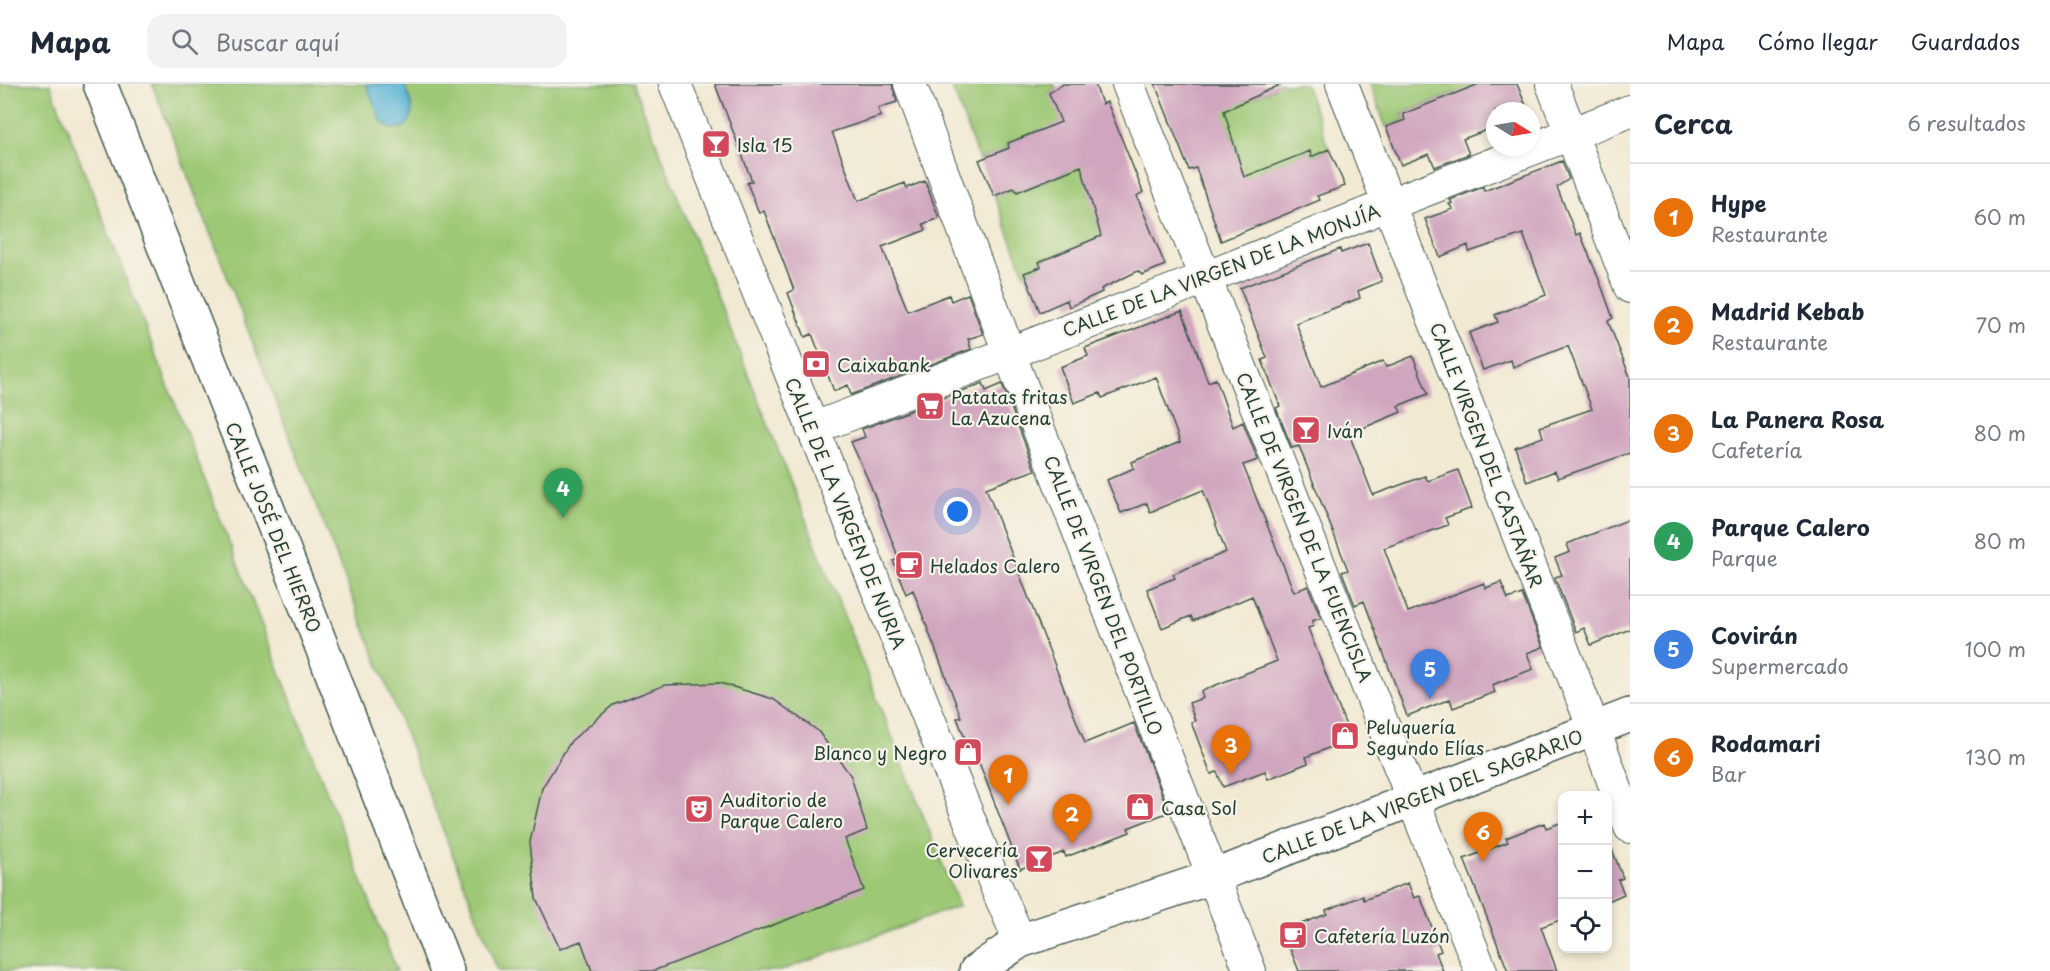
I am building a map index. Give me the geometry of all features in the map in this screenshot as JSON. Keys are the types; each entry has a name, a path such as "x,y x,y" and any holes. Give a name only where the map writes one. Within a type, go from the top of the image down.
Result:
{"street":[{"name":"CALLE JOSÉ DEL HIERRO","path":"100,84 447,971"},
{"name":"CALLE DE LA VIRGEN DE NURIA","path":"675,84 1020,941"},
{"name":"CALLE DE VIRGEN DEL PORTILLO","path":"910,84 1009,353 1250,971"},
{"name":"CALLE DE VIRGEN DE LA FUENCISLA","path":"1128,84 1480,971"},
{"name":"CALLE VIRGEN DEL CASTAÑAR","path":"1342,84 1594,729 1630,827"},
{"path":"1552,84 1630,286"},
{"name":"CALLE DE LA VIRGEN DE LA MONJÍA","path":"812,429 1630,111"},
{"name":"CALLE DE LA VIRGEN DEL SAGRARIO","path":"976,971 1020,941 1213,878 1630,715"}],"green space":[{"path":"0,84 50,84 397,971 0,971"},
{"path":"152,84 633,84 959,906 780,971 498,971"},
{"path":"951,84 1054,84 1056,89 1049,93 1070,124 1038,131 1008,143 1009,148 979,160"},
{"path":"1274,84 1305,84 1329,149 1311,157 1309,151 1259,171 1259,176 1242,182 1237,152 1230,132 1212,106 1243,102 1275,88"},
{"path":"1370,84 1472,84 1475,92 1455,93 1403,113 1405,120 1386,127"},
{"path":"1082,163 1114,239 1092,240 1039,262 1041,267 1024,273 994,196 1014,188 1017,192 1065,173"}],"water":[{"path":"366,84 404,84 412,111 405,127 392,129 381,121"}],"building":[{"path":"715,84 892,84 897,102 878,108 881,116 832,132 858,201 905,183 907,188 925,181 939,218 923,224 926,230 882,247 908,311 949,295 951,301 968,294 983,334 968,339 971,349 851,395 848,385 834,391 812,334 805,337 788,293 794,290 764,211 759,213 747,183 752,181"},
{"path":"1063,84 1095,84 1102,104 1107,102 1143,192 1137,196 1165,265 1142,275 1138,271 1101,289 1102,292 1069,307 1067,300 1040,312 1024,273 1041,267 1039,262 1101,236 1081,166 1017,192 1014,188 994,196 979,160 1009,148 1008,143 1061,122 1049,93"},
{"path":"1155,84 1282,84 1224,111 1244,177 1310,151 1311,157 1329,149 1345,186 1317,196 1320,200 1221,241 1196,168 1189,170"},
{"path":"1479,84 1517,84 1524,102 1486,102 1486,130 1463,139 1469,154 1435,167 1429,154 1401,165 1386,127 1405,120 1403,114"},
{"path":"1562,161 1569,179 1557,187 1576,235 1580,233 1600,282 1613,318 1608,321 1630,377 1630,453 1558,478 1555,471 1527,482 1515,447 1543,437 1540,427 1592,409 1568,346 1513,367 1511,360 1483,370 1469,333 1498,322 1495,315 1546,295 1523,234 1469,252 1468,245 1440,257 1425,219 1453,209 1449,204 1452,203 1450,200 1483,187 1484,191"},
{"path":"1368,243 1382,281 1358,291 1360,298 1296,323 1321,387 1383,361 1386,367 1413,356 1428,394 1398,406 1401,412 1349,434 1373,495 1425,476 1428,481 1458,470 1472,508 1445,518 1448,525 1384,548 1408,612 1484,583 1486,588 1501,582 1508,599 1522,594 1543,647 1527,653 1533,669 1492,685 1495,692 1453,708 1450,699 1407,716 1364,601 1355,605 1342,572 1348,570 1299,446 1292,448 1276,408 1280,406 1262,360 1267,358 1240,288 1340,249 1341,253"},
{"path":"1182,311 1208,382 1216,379 1233,427 1243,422 1258,460 1243,465 1294,592 1308,586 1321,618 1312,621 1314,626 1308,628 1351,739 1306,757 1308,763 1268,779 1265,771 1223,787 1217,772 1211,774 1191,722 1195,721 1189,703 1203,698 1201,691 1277,661 1252,596 1193,621 1191,616 1162,628 1147,589 1175,578 1173,574 1226,552 1203,490 1150,512 1147,503 1121,513 1107,480 1134,468 1132,462 1180,442 1156,377 1102,398 1100,393 1074,403 1060,367 1088,356 1085,348"},
{"path":"983,383 986,391 1002,384 1035,470 986,488 1085,743 1134,723 1169,812 1128,828 1130,832 1066,857 1064,852 1020,869 975,752 971,754 957,718 961,717 913,590 906,594 893,561 899,559 851,442 865,437 862,429"},
{"path":"1630,519 1630,629 1591,645 1584,628 1576,632 1556,581 1555,577 1562,575 1555,558 1570,552 1567,544"},
{"name":"Auditorio de Parque Calero","path":"720,683 773,699 818,731 851,776 867,830 845,839 864,890 653,971 592,971 581,941 560,949 536,898 530,842 542,788 571,741 613,705 665,685"},
{"path":"1544,823 1546,828 1558,824 1558,921 1541,927 1557,971 1508,971 1464,859 1508,842 1506,838"},
{"path":"1612,849 1623,878 1618,880 1624,894 1612,899"},
{"path":"1408,883 1414,898 1420,896 1441,951 1436,953 1443,971 1299,971 1283,931 1327,914 1326,910 1363,896 1364,900"}],"place":[{"name":"Isla 15","path":"716,144"},
{"name":"Caixabank","path":"816,364"},
{"name":"Patatas fritas La Azucena","path":"930,406"},
{"name":"Iván","path":"1306,430"},
{"name":"Parque Calero","path":"563,518"},
{"name":"Helados Calero","path":"909,565"},
{"name":"Covirán","path":"1430,699"},
{"name":"Peluquería Segundo Elías","path":"1345,736"},
{"name":"Blanco y Negro","path":"968,752"},
{"name":"La Panera Rosa","path":"1231,775"},
{"name":"Hype","path":"1008,805"},
{"name":"Casa Sol","path":"1140,807"},
{"name":"Auditorio de Parque Calero","path":"699,809"},
{"name":"Madrid Kebab","path":"1072,844"},
{"name":"Cervecería Olivares","path":"1039,859"},
{"name":"Rodamari","path":"1483,862"},
{"name":"Cafetería Luzón","path":"1293,935"}]}
